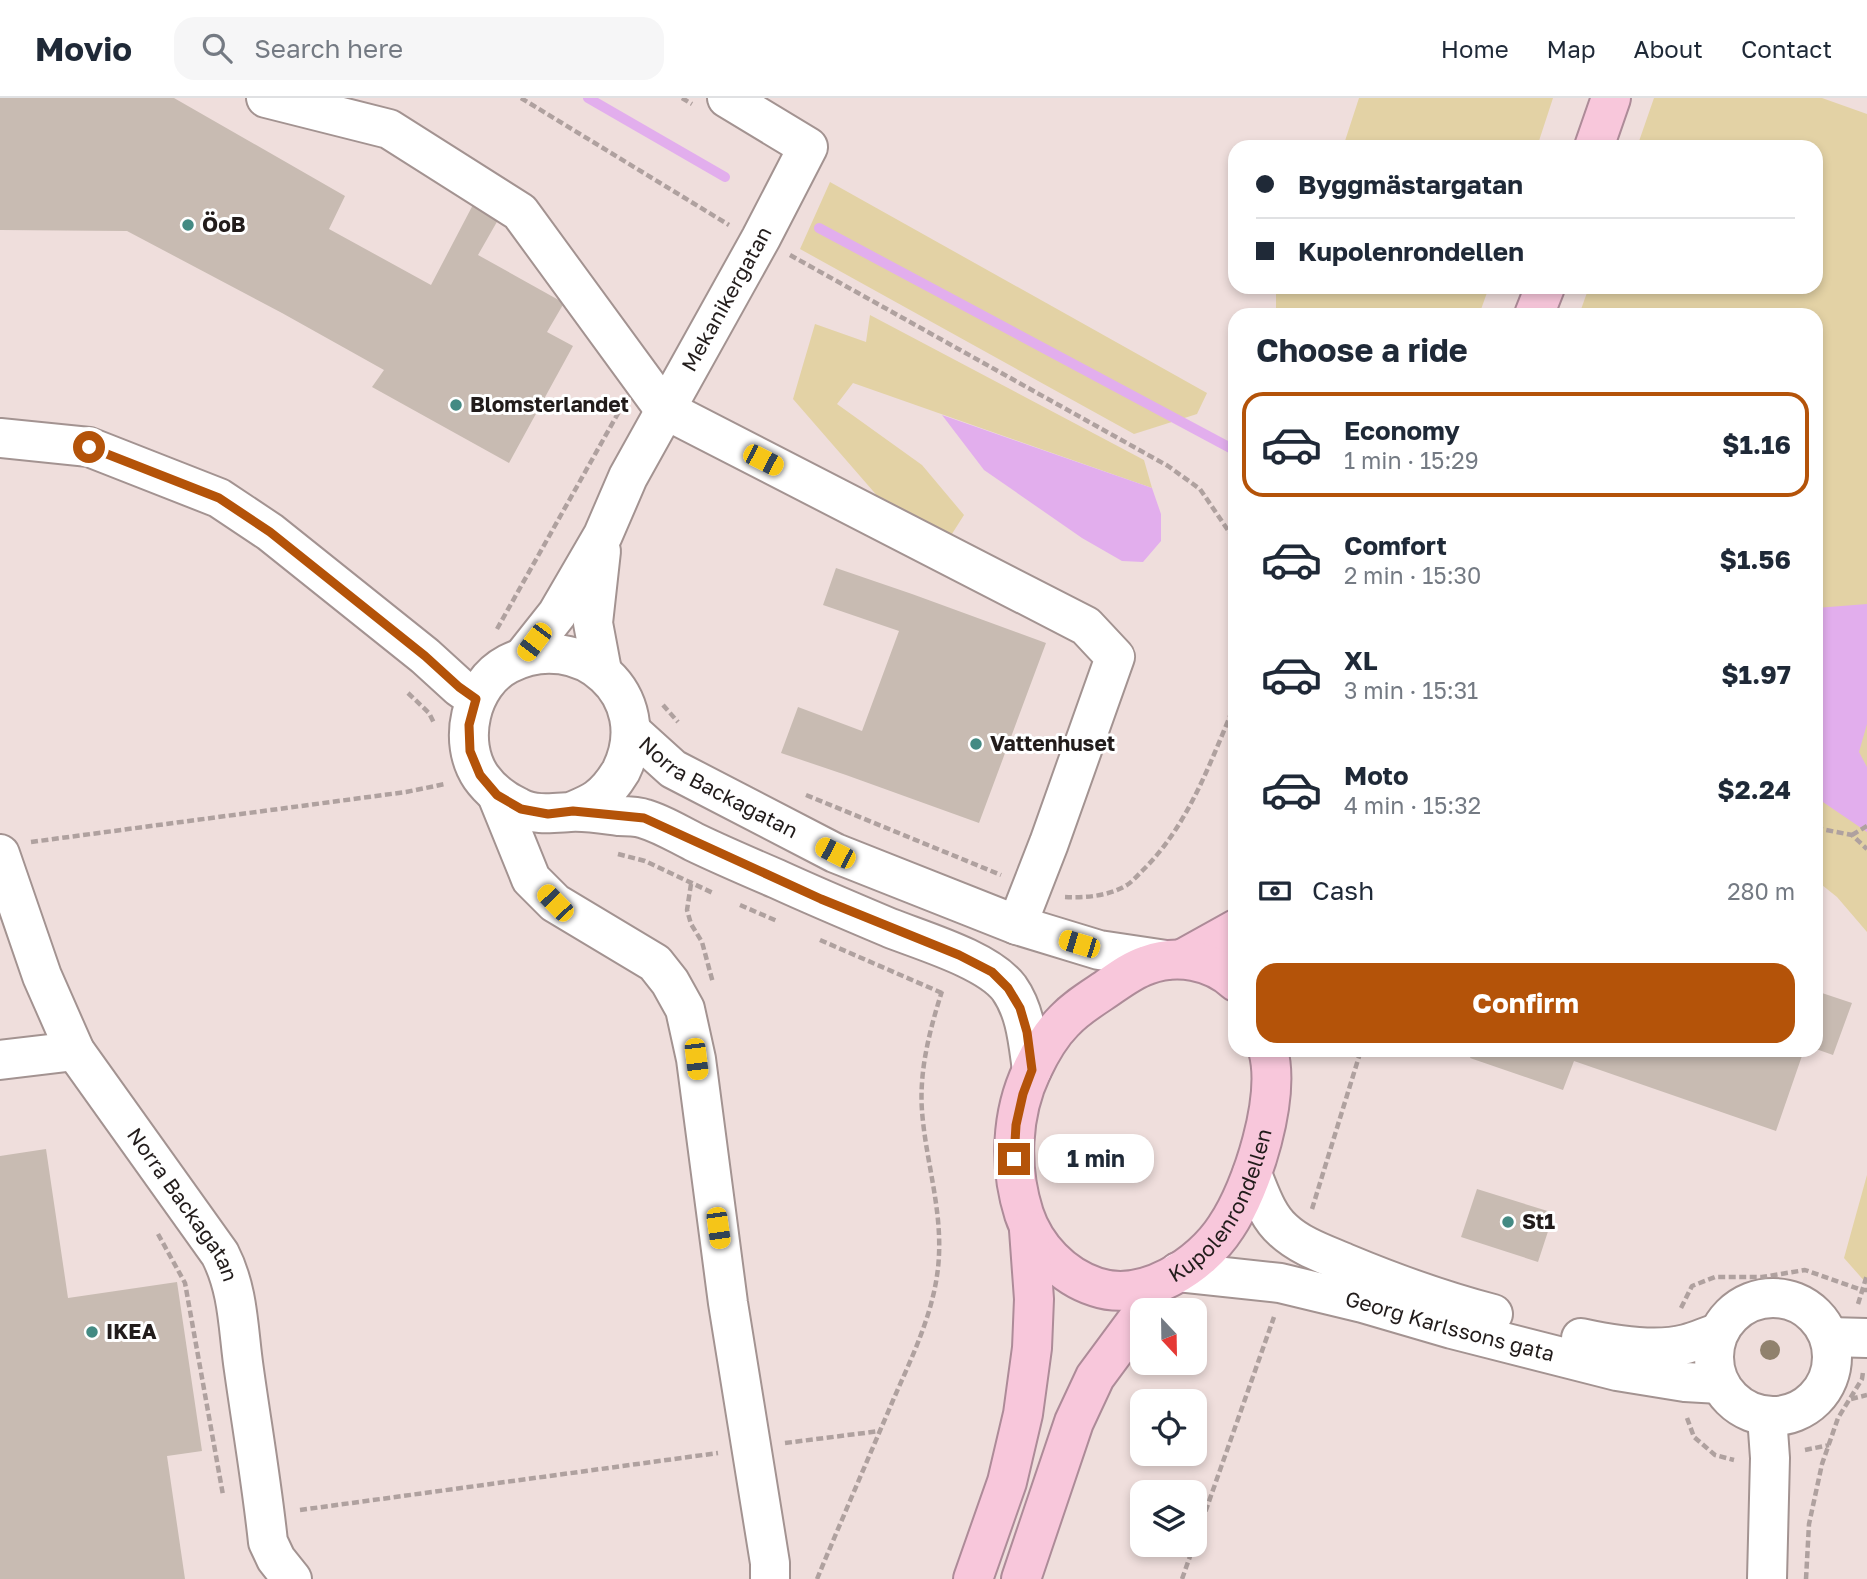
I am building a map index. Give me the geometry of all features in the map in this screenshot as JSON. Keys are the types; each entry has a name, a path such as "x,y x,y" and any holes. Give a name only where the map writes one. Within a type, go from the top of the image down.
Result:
{"highway":[{"path":"1596,140 1611,98"},
{"name":"Kupolenrondellen","path":"1228,933 1174,960 1149,964 1133,971 1062,1022 1048,1042 1032,1070 1023,1094 1016,1125 1014,1159 1015,1179 1030,1230 1044,1250 1071,1275 1095,1286 1120,1291 1154,1285 1205,1252 1226,1228 1252,1174 1270,1103 1270,1057"},
{"path":"1174,960 1199,962 1228,977"},
{"path":"1270,1103 1285,1057"},
{"path":"973,1579 1007,1482 1023,1414 1032,1348 1034,1299 1030,1230"},
{"path":"1154,1298 1174,1274"},
{"path":"1021,1579 1074,1422 1095,1377 1130,1329"}],"street":[{"path":"266,98 389,129 520,212 664,409 1086,626 1115,657 1024,908"},
{"name":"Mekanikergatan","path":"523,657 557,614 603,535 628,477 761,238 808,147 727,98"},
{"path":"0,439 89,447 219,498 270,532 476,699"},
{"name":"Mekanikergatan","path":"602,671 593,623 603,535"},
{"path":"531,879 538,835 560,813 597,800 615,781 627,757 631,731 627,708 617,688 602,671 578,657 551,653 523,657 504,666 488,681 476,699 469,725 470,751 480,775 497,795 531,879 555,903 654,962 670,982 685,1009 696,1059 728,1303 771,1563 770,1579"},
{"name":"Norra Backagatan","path":"631,731 673,769 835,853 977,909 1024,908 1100,950 1174,960"},
{"path":"497,795 521,809 644,818 821,899 959,955 992,972 1008,988 1020,1008 1027,1032 1032,1070"},
{"name":"Norra Backagatan","path":"11,848 42,976 75,1051 207,1234 230,1272 241,1334 243,1366 268,1542 287,1577"},
{"path":"0,1060 75,1051"},
{"name":"Georg Karlssons gata","path":"1252,1174 1265,1207 1281,1228 1294,1238 1318,1252 1370,1273 1448,1300 1571,1336 1614,1345 1684,1345 1718,1333"},
{"name":"Georg Karlssons gata","path":"1174,1274 1280,1283 1617,1371 1685,1382 1720,1384"},
{"path":"1776,1297 1793,1301 1808,1309 1820,1321 1853,1338 1832,1356 1829,1376 1819,1393 1805,1407 1787,1414 1767,1416 1748,1411 1732,1400 1720,1384 1714,1365 1718,1333 1728,1318 1741,1306 1758,1299 1776,1297"},
{"path":"1767,1416 1770,1458 1767,1579"}],"path":[{"path":"521,98 732,227 761,238 1168,466 1200,489 1228,530"},
{"path":"505,614 546,627"},
{"path":"661,703 684,729"},
{"path":"795,790 994,872 1024,908 1057,897 1082,898 1106,894 1129,884 1167,843 1199,788 1228,721"},
{"path":"11,848 406,792 451,782"},
{"path":"1852,835 1867,826"},
{"path":"1823,829 1852,835 1867,849"},
{"path":"977,909 994,872"},
{"path":"817,1579 926,1323 938,1269 939,1225 922,1109 924,1061 942,993 959,955"},
{"path":"1311,1210 1359,1057"},
{"path":"152,1224 185,1283 224,1498"},
{"path":"1806,1579 1809,1524 1822,1464 1838,1418 1862,1379 1866,1357 1853,1338 1857,1307 1867,1275"},
{"path":"1207,1507 1276,1314"},
{"path":"1850,1399 1867,1395"},
{"path":"265,1514 880,1431"},
{"path":"1182,1579 1189,1557"}],"shaded area":[{"path":"1359,98 1553,98 1539,140 1345,140"},
{"path":"1654,98 1822,98 1867,114 1867,932 1837,897 1823,886 1823,308 1582,308 1586,294 1823,294 1823,140 1639,140"},
{"path":"830,182 1207,393 1197,414 1134,434 800,249"},
{"path":"1276,294 1486,294 1482,308 1276,308"},
{"path":"870,315 1144,460 1152,488 853,383 837,404 922,465 964,515 950,537 893,514 793,399 815,324 866,342"},
{"path":"942,415 1152,488 1161,514 1161,541 1143,562 1122,561 1082,538 984,470"},
{"path":"1867,604 1867,724 1859,752 1867,767 1867,832 1823,802 1823,607"},
{"path":"1867,1175 1867,1284 1844,1258"}],"building":[{"path":"0,98 174,98 345,196 329,229 431,285 476,199 502,213 478,255 564,303 547,332 573,346 509,463 372,387 384,370 127,231 0,230"},
{"path":"836,568 1046,643 979,823 781,753 798,707 862,731 899,631 823,605"},
{"path":"1823,993 1852,1003 1833,1055 1823,1051"},
{"path":"1802,1057 1776,1131 1574,1061 1563,1090 1470,1058"},
{"name":"IKEA","path":"46,1149 68,1298 177,1282 202,1451 167,1456 185,1579 0,1579 0,1156"},
{"path":"1477,1189 1554,1213 1538,1262 1461,1237"}],"waterway":[{"path":"588,98 725,177"},
{"path":"819,228 1228,447"}],"place":[{"name":"ÖoB","path":"188,225"},
{"name":"Blomsterlandet","path":"456,405"},
{"name":"Vattenhuset","path":"976,744"},
{"name":"St1","path":"1508,1222"},
{"name":"IKEA","path":"92,1332"}],"route":[{"path":"89,447 219,498 270,532 425,656 476,699 469,725 470,751 480,775 497,795 521,809 548,814 573,811 644,818 821,899 959,955 992,972 1008,988 1020,1008 1027,1032 1032,1070 1016,1125 1014,1159"}]}
